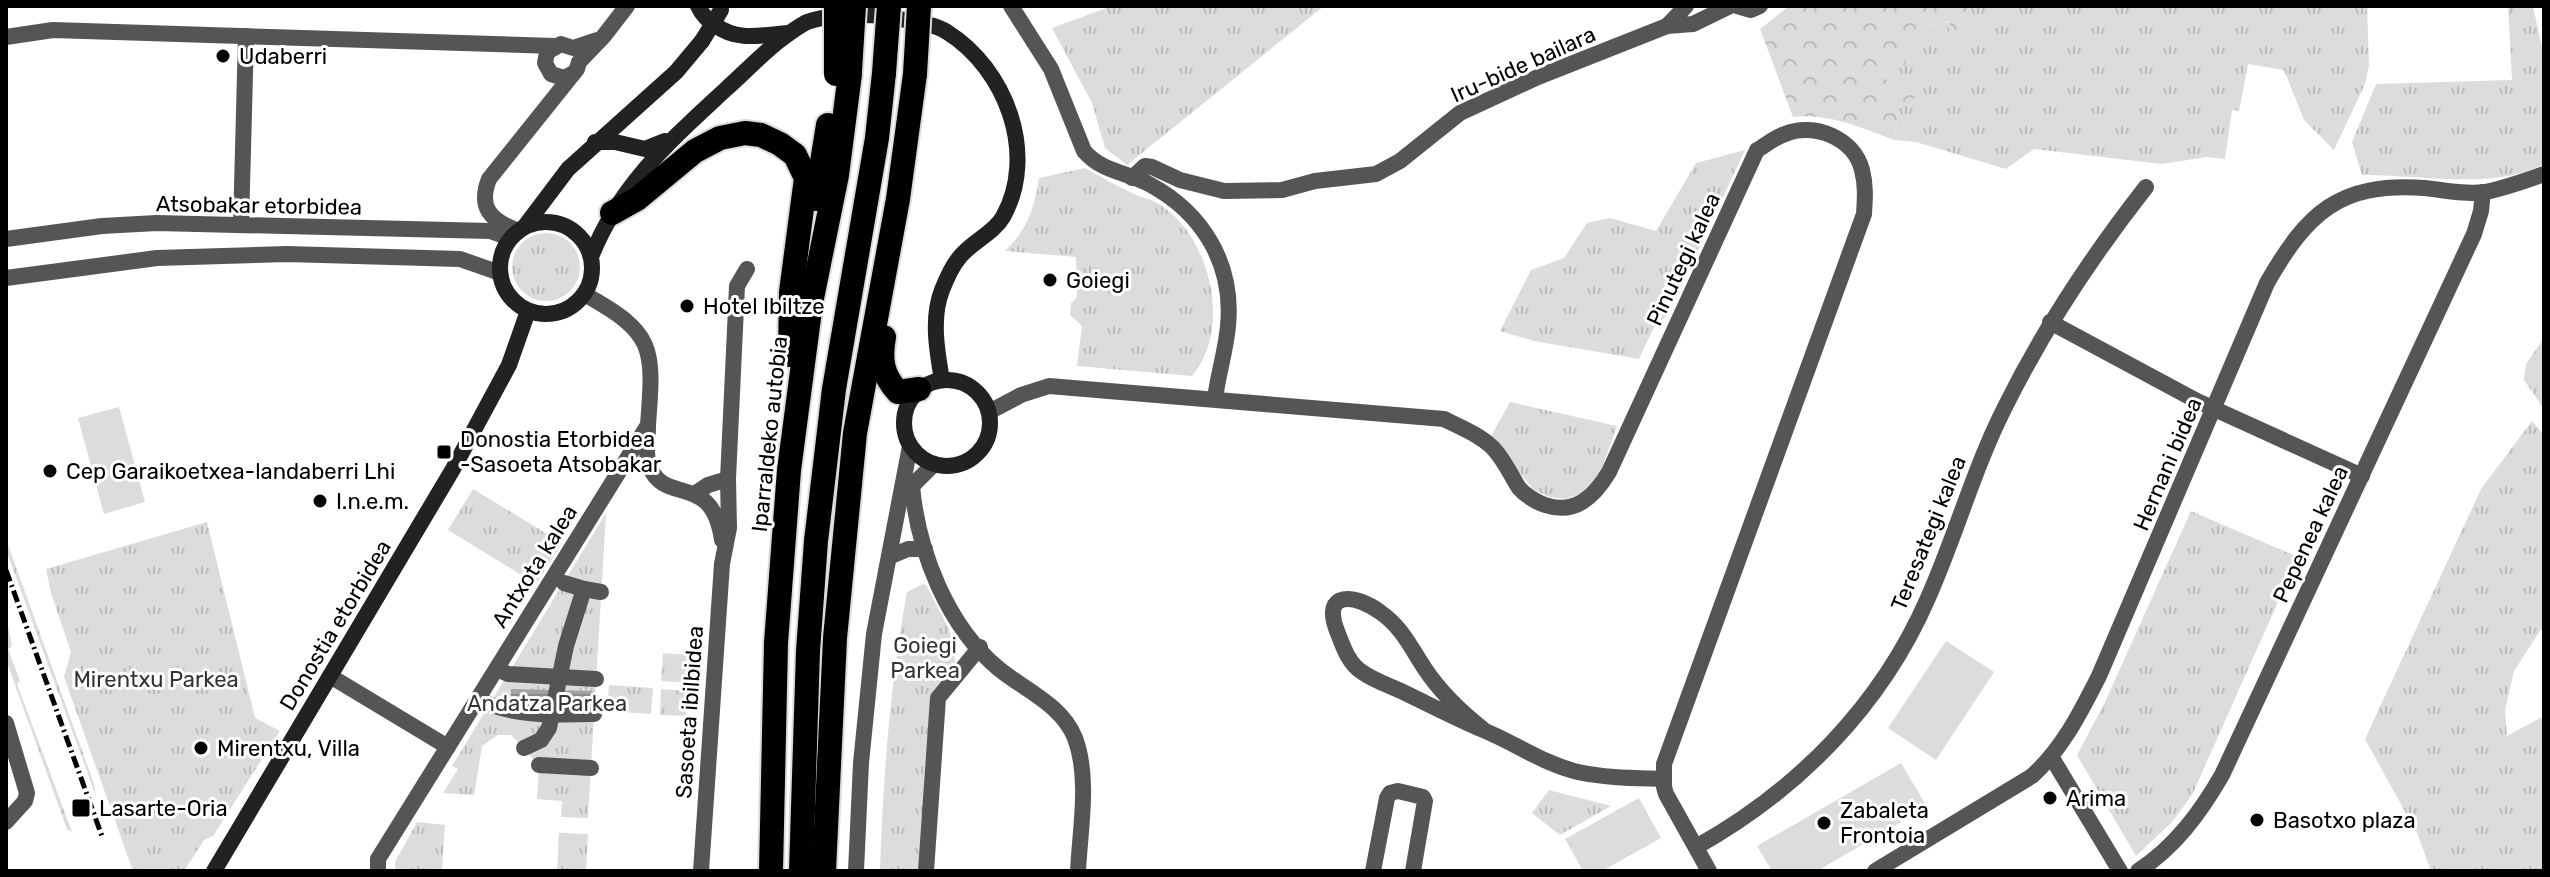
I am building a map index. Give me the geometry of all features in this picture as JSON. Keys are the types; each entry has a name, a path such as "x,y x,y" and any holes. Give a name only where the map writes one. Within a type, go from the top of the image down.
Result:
{"highway":[{"path":"790,355 843,74 836,6"},
{"name":"Iparraldeko autobia","path":"771,871 776,643 783,540 798,385 837,175 843,74 854,6"},
{"path":"801,871 808,651 816,541 834,389 855,252 877,138 889,6"},
{"path":"824,871 835,638 855,433 898,199 915,74 919,6"},
{"path":"612,213 637,199 695,151 720,138 745,133 761,135 795,155 806,178 791,292 783,540"},
{"path":"898,199 901,229 880,358 888,381 898,392 919,389"}],"main road":[{"path":"698,6 702,14 735,37 789,33"},
{"path":"722,8 702,41 676,72 568,169 518,232 500,260 505,289 514,301 528,311 548,314 571,307 584,294 591,279 591,257 612,213 639,174 670,139 763,54 806,22 820,18 881,15 944,30 964,44 984,65 1007,105 1015,133 1019,165 1014,194 1001,221 959,258 941,291 935,323 942,380"},
{"path":"595,142 615,142 645,149 670,139"},
{"path":"518,232 548,222 567,227 581,237 591,257"},
{"name":"Donostia etorbidea","path":"214,871 453,469 509,365 528,311"},
{"path":"942,380 966,384 984,400 989,412 988,438 972,459 959,465 933,465 920,457 910,446 903,422 911,398 919,389 942,380"}],"street":[{"path":"554,46 545,57 547,69 559,78 601,39 627,6"},
{"path":"1011,6 1051,69 1084,151 1094,162 1145,182 1185,208 1205,229 1225,277 1229,302 1228,328 1215,399"},
{"name":"Iru-bide bailara","path":"1667,26 1686,6"},
{"name":"Iru-bide bailara","path":"1132,178 1145,166 1180,180 1224,191 1282,190 1315,181 1376,174 1400,161 1460,113 1538,77 1667,26 1693,24 1730,6"},
{"path":"1737,6 1751,10 1760,6"},
{"path":"6,37 53,30 567,44 575,61"},
{"path":"241,225 246,36"},
{"path":"518,232 498,223 487,210 484,193 489,179 575,61"},
{"name":"Pinutegi kalea","path":"989,412 1021,395 1049,386 1444,419 1468,430 1491,446 1510,469 1521,490 1538,503 1552,507 1575,507 1598,490 1609,472 1757,150 1785,133 1808,129 1828,133 1851,148 1862,167 1866,192 1864,214 1665,760 1663,779"},
{"name":"Hernani bidea","path":"1875,871 2006,794 2052,758 2068,736 2099,676 2267,283 2287,249 2314,219 2342,197 2375,189 2483,192 2544,174"},
{"name":"Teresategi kalea","path":"1696,847 1758,809 1794,779 1868,703 1900,654 1929,598 1986,448 2050,322 2146,187"},
{"name":"Pepenea kalea","path":"2138,871 2170,846 2207,802 2222,775 2474,234 2483,192"},
{"name":"Atsobakar etorbidea","path":"6,239 102,226 157,223 518,232"},
{"path":"6,278 157,258 287,254 460,259 500,273"},
{"name":"Sasoeta ibilbidea","path":"701,871 723,557 729,528 728,479 737,286 747,269"},
{"name":"Antxota kalea","path":"378,871 378,859 648,425 650,352 630,322 584,294"},
{"path":"2050,322 2214,409 2362,476"},
{"path":"648,425 648,464 657,478 680,491 696,493 708,485 728,479"},
{"path":"856,871 874,634 910,446"},
{"path":"889,557 902,506 912,486 933,465"},
{"path":"912,486 915,516 925,549 950,607 997,667 1048,703 1074,735 1081,756 1083,782 1078,871"},
{"name":"Sasoeta ibilbidea","path":"696,493 708,502 719,523 723,557"},
{"path":"889,557 908,549 925,549"},
{"path":"524,748 541,740 549,728 566,646 593,591 564,583"},
{"path":"1484,730 1462,713 1425,669 1411,643 1381,612 1351,599 1341,599 1334,604 1331,611 1346,653 1363,673 1460,721 1576,771 1663,779 1666,794 1709,871"},
{"path":"926,871 938,698 980,647"},
{"path":"497,669 508,674 596,679"},
{"path":"1404,693 1419,685 1425,669"},
{"path":"330,676 448,747"},
{"path":"478,698 489,706 552,715 594,714"},
{"path":"6,723 27,793 25,801 6,822"},
{"path":"2052,758 2120,871"},
{"path":"539,765 591,768"},
{"path":"1373,871 1387,798 1390,793 1398,791 1423,797 1425,801 1413,871"}],"green space":[{"path":"1112,6 1324,6 1127,165 1105,148 1092,103 1052,28"},
{"path":"1789,6 1971,6 1962,46 1948,42 1950,22 1917,27 1905,65 1881,71 1892,88 1910,85 1918,97 1900,103 1894,140 1832,119 1793,117 1760,29"},
{"path":"1971,6 2367,6 2369,65 2365,84 2334,150 2304,120 2284,70 2248,64 2239,111 2232,110 2225,159 2207,157 2162,164 2034,149 2006,169 1916,142 1894,140 1900,103 1918,96 1892,89 1881,71 1905,65 1917,27 1950,22"},
{"path":"2508,6 2533,6 2544,57 2544,164 2524,172 2479,179 2362,175 2352,142 2376,84 2512,80"},
{"path":"1745,150 1668,315 1655,325 1639,359 1534,341 1500,331 1531,270 1564,258 1587,223 1610,218 1656,231 1696,163"},
{"path":"1085,168 1162,206 1179,221 1193,240 1204,262 1213,310 1211,334 1204,357 1192,376 1077,366 1082,326 1070,315 1071,303 1077,297 1076,257 1005,251 1029,218 1039,178"},
{"path":"539,233 553,233 565,238 575,248 580,267 575,286 565,296 553,301 539,301 527,296 517,286 512,274 512,260 517,248 527,238"},
{"path":"2544,338 2544,409 2524,380 2526,364"},
{"path":"1510,402 1617,426 1598,479 1584,492 1566,499 1549,497 1534,490 1490,438"},
{"path":"119,407 145,502 104,514 78,418"},
{"path":"2532,421 2544,435 2544,625 2514,671 2505,710 2507,736 2544,716 2544,871 2431,871 2418,835 2365,739 2481,489"},
{"path":"473,489 562,543 536,584 448,530"},
{"path":"2191,511 2298,557 2192,795 2172,822 2136,856 2077,755 2105,702"},
{"name":"Andatza Parkea","path":"606,513 588,818 561,817 562,801 537,799 539,765 511,735 498,735 482,746 474,795 443,793 458,769 452,766"},
{"name":"Mirentxu Parkea","path":"207,522 255,718 280,731 213,836 204,840 184,871 133,871 64,677 71,652 46,569"},
{"path":"6,539 94,784 96,796 6,550"},
{"name":"Goiegi Parkea","path":"923,584 949,629 957,671 940,688 926,871 880,871 888,731 901,627 907,592"},
{"path":"6,617 12,645 8,649 20,681 17,684 72,832 67,829 9,668"},
{"path":"1946,641 1994,672 1936,760 1888,728"},
{"path":"663,653 691,655 689,683 661,681"},
{"path":"609,685 653,688 651,714 607,711"},
{"path":"661,689 688,691 686,716 660,715"},
{"path":"1901,763 1927,807 1817,871 1772,871 1757,846"},
{"path":"1549,790 1611,806 1560,835 1532,813"},
{"path":"1639,798 1661,838 1602,871 1583,871 1565,839"},
{"path":"417,822 445,825 442,871 395,871 395,862"},
{"path":"559,833 588,834 586,871 557,871"}],"shaded area":[{"path":"511,689 593,691 593,706 511,700"}],"railway":[{"path":"6,570 103,839"}],"place":[{"name":"Udaberri","path":"223,56"},
{"name":"Goiegi","path":"1050,280"},
{"name":"Hotel Ibiltze","path":"687,306"},
{"name":"Donostia Etorbidea -Sasoeta Atsobakar","path":"444,452"},
{"name":"Cep Garaikoetxea-landaberri Lhi","path":"50,471"},
{"name":"I.n.e.m.","path":"320,501"},
{"name":"Mirentxu, Villa","path":"201,748"},
{"name":"Arima","path":"2050,798"},
{"name":"Lasarte-Oria","path":"81,808"},
{"name":"Basotxo plaza","path":"2257,820"},
{"name":"Zabaleta Frontoia","path":"1824,823"}]}
